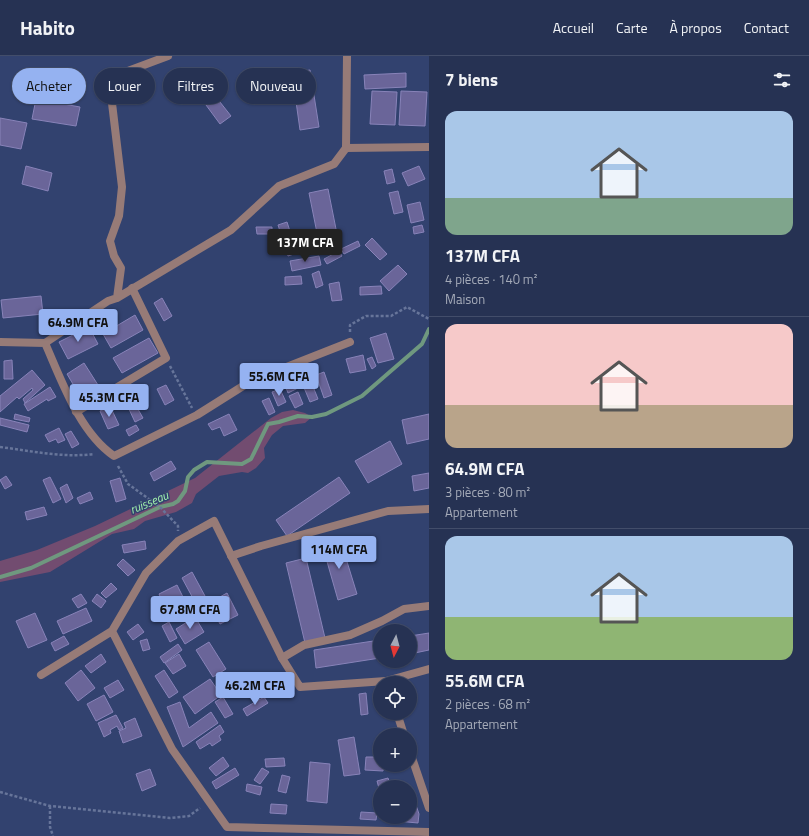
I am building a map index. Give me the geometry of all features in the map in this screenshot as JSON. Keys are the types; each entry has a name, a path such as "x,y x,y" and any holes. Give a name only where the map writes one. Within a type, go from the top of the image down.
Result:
{"street":[{"path":"117,298 121,268 114,256 110,241 119,216 122,187 109,78 168,56"},
{"path":"0,342 45,343 108,301 117,298 231,230 279,186 334,164 346,148 347,56"},
{"path":"346,148 429,147"},
{"path":"76,412 166,358 132,288"},
{"path":"45,343 76,412 111,454 197,415 252,381 350,342"},
{"path":"231,556 261,546 388,511 429,509"},
{"path":"42,675 112,631 146,573 178,541 214,521 282,658 300,687 373,683"},
{"path":"282,658 304,645 350,635 382,621 404,609 429,606"},
{"path":"112,631 172,749 227,827 429,832"},
{"path":"406,676 429,669"},
{"path":"417,772 429,808"}],"path":[{"path":"350,342 350,325 366,316 391,316 407,307 429,319"},
{"path":"166,358 185,398 197,415"},
{"path":"0,447 40,451 60,456 111,454 128,484 160,507 178,526 178,541"},
{"path":"0,792 50,806 170,818 189,816 209,802"},
{"path":"50,806 50,827 53,836"}],"shaded area":[{"path":"293,410 305,413 312,417 305,423 283,426 272,435 264,448 265,458 256,468 248,473 242,472 219,476 196,494 192,503 176,512 145,521 134,529 112,534 50,572 0,582 0,561 37,550 95,526 195,478 271,418 282,412"}],"building":[{"path":"406,73 406,87 365,89 364,75"},
{"path":"372,91 397,92 395,125 370,124"},
{"path":"401,91 427,92 425,126 399,125"},
{"path":"35,104 64,104 80,107 76,126 32,119"},
{"path":"222,104 231,116 220,124 206,105"},
{"path":"296,104 315,104 319,127 300,130"},
{"path":"0,118 27,123 21,149 0,145"},
{"path":"26,166 52,173 48,191 22,184"},
{"path":"419,166 425,179 408,186 402,173"},
{"path":"392,169 395,182 387,184 384,171"},
{"path":"328,189 339,244 320,248 309,193"},
{"path":"398,191 403,212 394,214 389,193"},
{"path":"420,202 424,220 411,223 407,205"},
{"path":"287,222 297,253 288,256 278,225"},
{"path":"422,225 424,232 414,234 413,227"},
{"path":"256,227 272,227 272,234 257,234"},
{"path":"372,238 387,254 380,260 365,245"},
{"path":"358,241 360,246 344,254 341,249"},
{"path":"339,251 342,256 327,264 324,259"},
{"path":"319,256 321,265 292,271 290,261"},
{"path":"398,265 407,274 389,291 380,281"},
{"path":"319,271 323,285 316,288 312,274"},
{"path":"301,276 302,284 285,285 285,277"},
{"path":"339,282 342,300 332,301 329,284"},
{"path":"381,286 382,294 360,295 360,287"},
{"path":"41,296 43,314 3,318 1,300"},
{"path":"162,298 172,316 164,321 154,303"},
{"path":"135,315 143,330 111,348 103,334"},
{"path":"89,327 98,344 68,359 59,342"},
{"path":"386,333 394,359 378,363 370,338"},
{"path":"149,338 158,353 122,373 113,358"},
{"path":"363,355 366,370 350,373 346,359"},
{"path":"372,357 376,366 372,369 367,359"},
{"path":"12,360 13,379 4,379 4,361"},
{"path":"84,363 98,385 80,396 67,374"},
{"path":"32,370 45,385 25,403 23,399 33,390 32,388 19,399 17,397 0,412 0,396"},
{"path":"324,372 332,395 324,398 316,375"},
{"path":"308,374 318,399 310,402 300,378"},
{"path":"297,380 300,387 288,393 285,385"},
{"path":"166,385 174,400 165,405 157,389"},
{"path":"50,387 56,397 48,401 47,399 28,411 24,404"},
{"path":"280,389 286,402 278,406 272,392"},
{"path":"298,392 303,404 295,408 289,396"},
{"path":"269,398 275,412 269,415 262,401"},
{"path":"135,404 143,418 135,422 128,407"},
{"path":"110,406 119,425 108,429 100,411"},
{"path":"15,414 30,418 29,422 14,419"},
{"path":"229,414 237,430 224,436 220,427 212,430 208,424"},
{"path":"429,414 429,439 407,444 402,420"},
{"path":"0,418 29,425 27,432 0,425"},
{"path":"136,425 139,430 129,436 126,430"},
{"path":"59,428 65,440 58,443 56,439 49,442 45,435"},
{"path":"71,431 79,444 72,448 65,434"},
{"path":"390,441 402,464 368,483 355,461"},
{"path":"171,461 176,469 154,481 150,473"},
{"path":"429,473 429,488 414,491 412,476"},
{"path":"6,476 12,485 5,489 0,480"},
{"path":"50,477 61,499 53,503 43,480"},
{"path":"339,477 350,493 287,536 276,520"},
{"path":"120,478 126,499 116,502 110,481"},
{"path":"67,484 73,498 66,503 60,488"},
{"path":"90,492 93,499 80,504 77,498"},
{"path":"44,507 47,515 27,520 25,512"},
{"path":"340,539 357,594 338,600 322,544"},
{"path":"145,541 146,549 124,553 122,545"},
{"path":"306,558 325,638 305,643 286,563"},
{"path":"123,559 135,570 128,576 117,565"},
{"path":"192,572 205,596 195,602 182,578"},
{"path":"111,583 117,589 106,598 101,593"},
{"path":"177,585 187,605 169,616 159,594"},
{"path":"227,593 238,615 220,624 209,603"},
{"path":"81,594 87,603 78,608 72,599"},
{"path":"97,594 106,601 101,608 92,601"},
{"path":"86,608 92,621 63,634 57,621"},
{"path":"35,613 47,640 28,648 16,621"},
{"path":"195,617 204,632 185,644 176,629"},
{"path":"169,622 177,638 170,642 162,626"},
{"path":"138,624 144,632 133,640 127,632"},
{"path":"429,633 429,650 417,653 417,635"},
{"path":"64,636 69,644 55,651 51,643"},
{"path":"147,639 150,649 143,651 140,641"},
{"path":"373,641 373,659 316,668 314,650"},
{"path":"209,642 226,669 213,677 196,650"},
{"path":"178,644 182,650 164,663 160,657"},
{"path":"101,654 106,662 91,673 85,666"},
{"path":"179,654 186,666 173,674 165,663"},
{"path":"81,670 95,688 78,701 65,683"},
{"path":"164,670 178,692 169,698 155,676"},
{"path":"210,679 221,695 195,714 183,697"},
{"path":"118,680 124,690 110,698 104,688"},
{"path":"366,693 368,714 361,715 359,694"},
{"path":"104,695 113,712 96,721 87,704"},
{"path":"223,697 233,714 225,718 215,702"},
{"path":"264,697 268,703 247,716 243,709"},
{"path":"180,702 189,728 211,712 218,723 183,747 167,707"},
{"path":"116,715 123,728 119,730 117,726 110,730 111,733 104,737 98,723"},
{"path":"135,718 142,736 123,743 119,731 126,728 124,723"},
{"path":"220,725 224,732 219,736 221,740 212,746 210,743 200,749 196,742"},
{"path":"354,737 360,774 344,776 338,740"},
{"path":"223,757 229,766 216,776 209,768"},
{"path":"366,757 373,757 373,770 365,770"},
{"path":"284,758 285,766 266,767 265,759"},
{"path":"310,762 330,764 327,803 307,801"},
{"path":"235,768 239,775 216,789 212,782"},
{"path":"262,768 269,772 260,784 254,780"},
{"path":"150,769 156,785 142,791 136,774"},
{"path":"282,775 290,777 286,793 278,791"},
{"path":"247,784 262,787 260,795 246,791"},
{"path":"271,804 287,805 286,814 270,813"},
{"path":"417,808 419,814 417,823"},
{"path":"361,812 373,813 373,820 360,819"}],"waterway":[{"name":"ruisseau","path":"0,577 31,568 160,507 173,504 178,501 185,491 188,477 194,470 207,462 242,464 251,459 268,424 298,416 312,417 326,414 362,396 422,344 429,329"}]}
